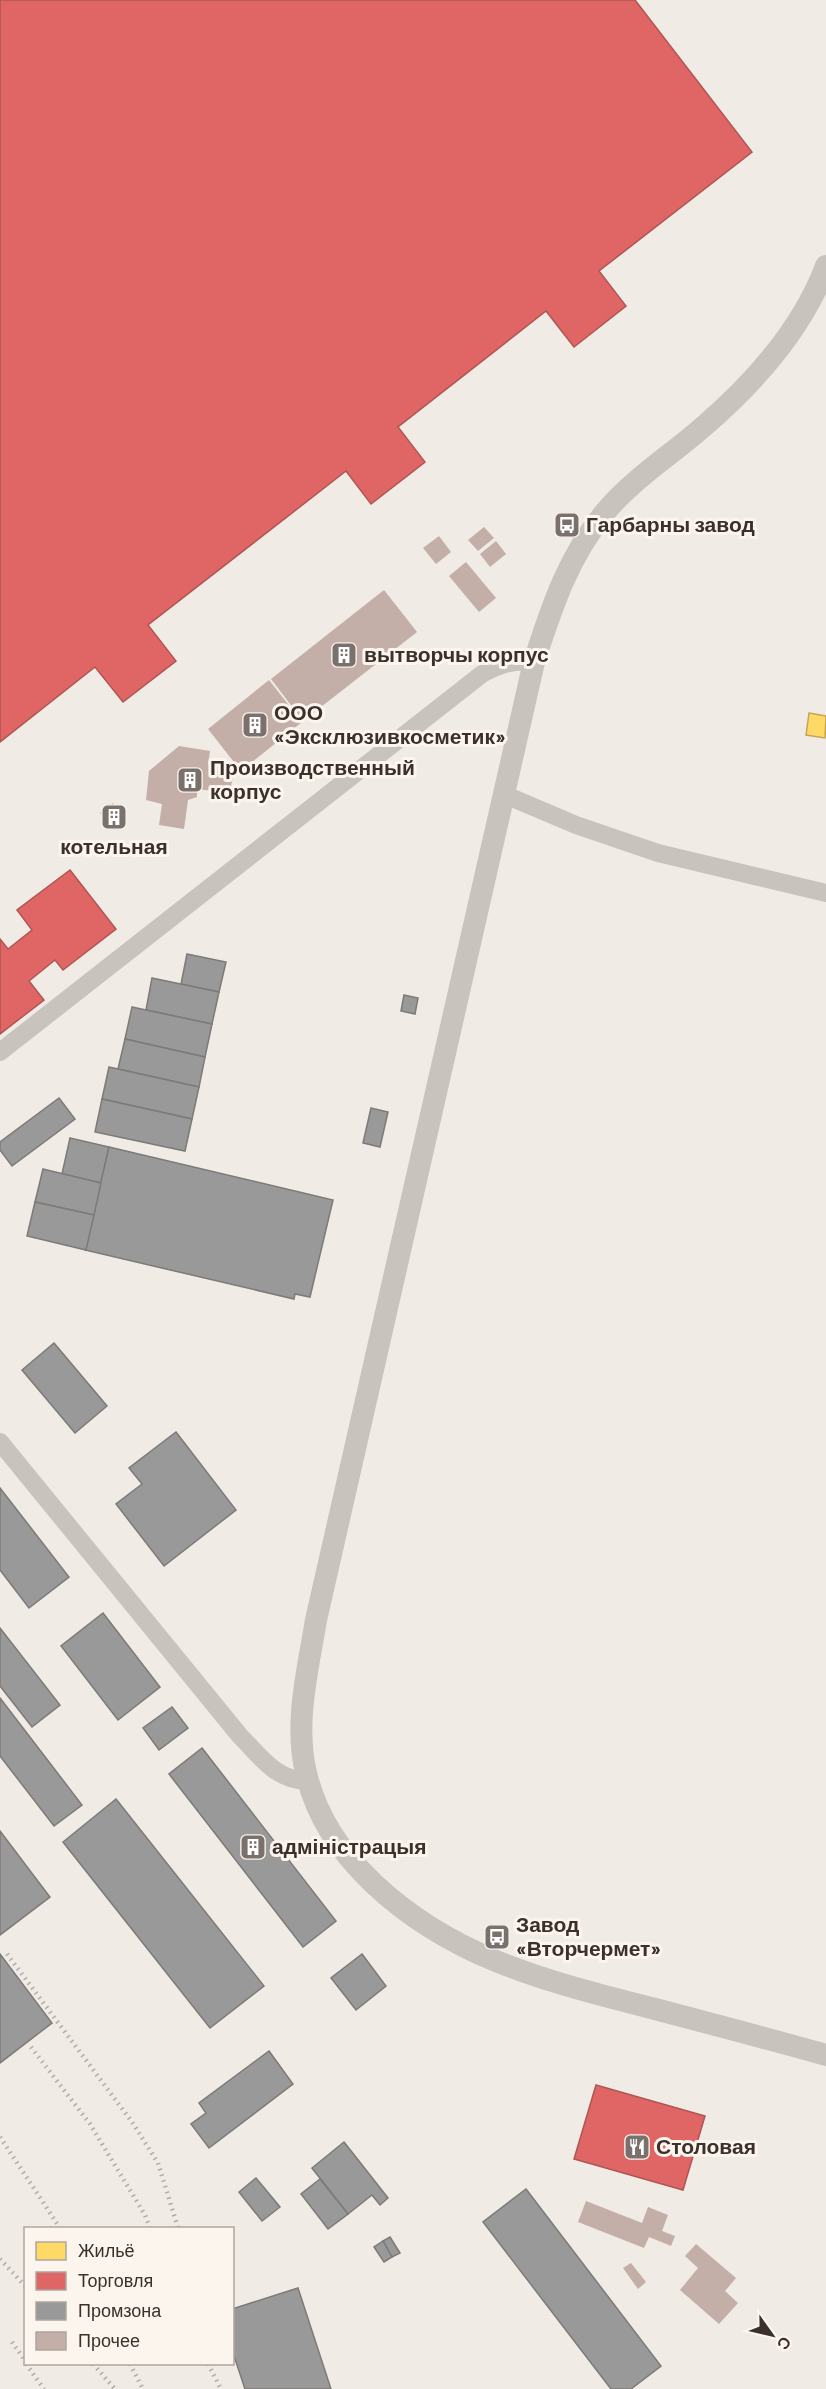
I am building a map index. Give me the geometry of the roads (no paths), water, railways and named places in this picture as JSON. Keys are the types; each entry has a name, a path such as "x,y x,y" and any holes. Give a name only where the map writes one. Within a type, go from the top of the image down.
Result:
{"street":[{"path":"826,266 818,286 783,344 751,382 703,428 628,487 585,538 558,590 534,662 503,794 316,1620 302,1719 302,1748 309,1781 322,1820 355,1865 397,1906 449,1940 486,1958 552,1982 826,2055"},
{"path":"0,1052 482,674 502,663 517,660 534,662"},
{"path":"503,794 576,825 658,853 826,893"},
{"path":"0,1442 240,1736 278,1774 298,1781 309,1781"}],"railway":[{"path":"7,1954 132,2122 158,2163 178,2227"},
{"path":"31,2047 90,2124 145,2215 150,2227"},
{"path":"0,2137 59,2227"},
{"path":"0,2259 24,2285"},
{"path":"12,2342 24,2359"},
{"path":"27,2365 44,2389"},
{"path":"94,2365 115,2389"},
{"path":"131,2365 143,2389"},
{"path":"209,2365 221,2389"}],"place":[{"name":"Гарбарны завод","path":"567,525"},
{"name":"вытворчы корпус","path":"344,655"},
{"name":"ООО «Эксклюзивкосметик»","path":"255,725"},
{"name":"Производственный корпус","path":"190,780"},
{"name":"котельная","path":"114,817"},
{"name":"адміністрацыя","path":"253,1847"},
{"name":"Завод «Вторчермет»","path":"497,1937"},
{"name":"Столовая","path":"637,2147"}]}
